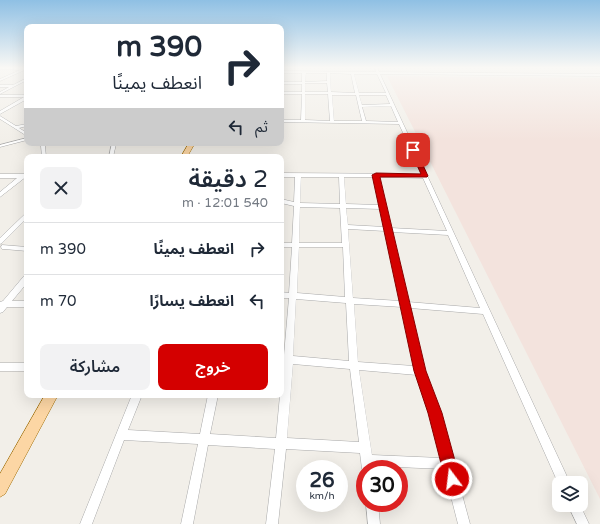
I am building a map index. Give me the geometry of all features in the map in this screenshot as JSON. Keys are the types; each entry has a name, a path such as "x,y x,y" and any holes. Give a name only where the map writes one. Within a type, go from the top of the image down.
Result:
{"main road":[{"path":"0,489 50,398"}],"street":[{"path":"284,93 387,94 561,476"},
{"path":"303,122 305,93"},
{"path":"330,93 332,122"},
{"path":"357,93 364,122"},
{"path":"0,96 24,97"},
{"path":"0,113 24,99"},
{"path":"360,106 392,105"},
{"path":"0,117 24,133"},
{"path":"284,121 401,123"},
{"path":"17,127 24,126"},
{"path":"0,146 24,140"},
{"path":"284,174 425,176"},
{"path":"298,175 294,296 284,359 420,371"},
{"path":"341,175 354,365 368,460"},
{"path":"376,175 420,371 435,413 464,524"},
{"path":"0,176 24,176"},
{"path":"0,194 24,177"},
{"path":"284,202 298,205 384,207"},
{"path":"1,246 24,219"},
{"path":"344,227 389,228 450,233"},
{"path":"284,245 346,245"},
{"path":"1,246 24,249"},
{"path":"2,306 24,281"},
{"path":"284,295 485,311"},
{"path":"2,306 24,304"},
{"path":"0,367 24,367"},
{"path":"86,524 136,398"},
{"path":"188,524 212,398"},
{"path":"272,524 282,443 283,398"},
{"path":"122,435 366,448"},
{"path":"408,464 448,464"},
{"path":"373,512 374,524"},
{"path":"577,512 582,524"}],"shaded area":[{"path":"395,92 600,92 600,499"}],"route":[{"path":"413,150 425,176 376,175 420,371 435,413 452,479"}]}
